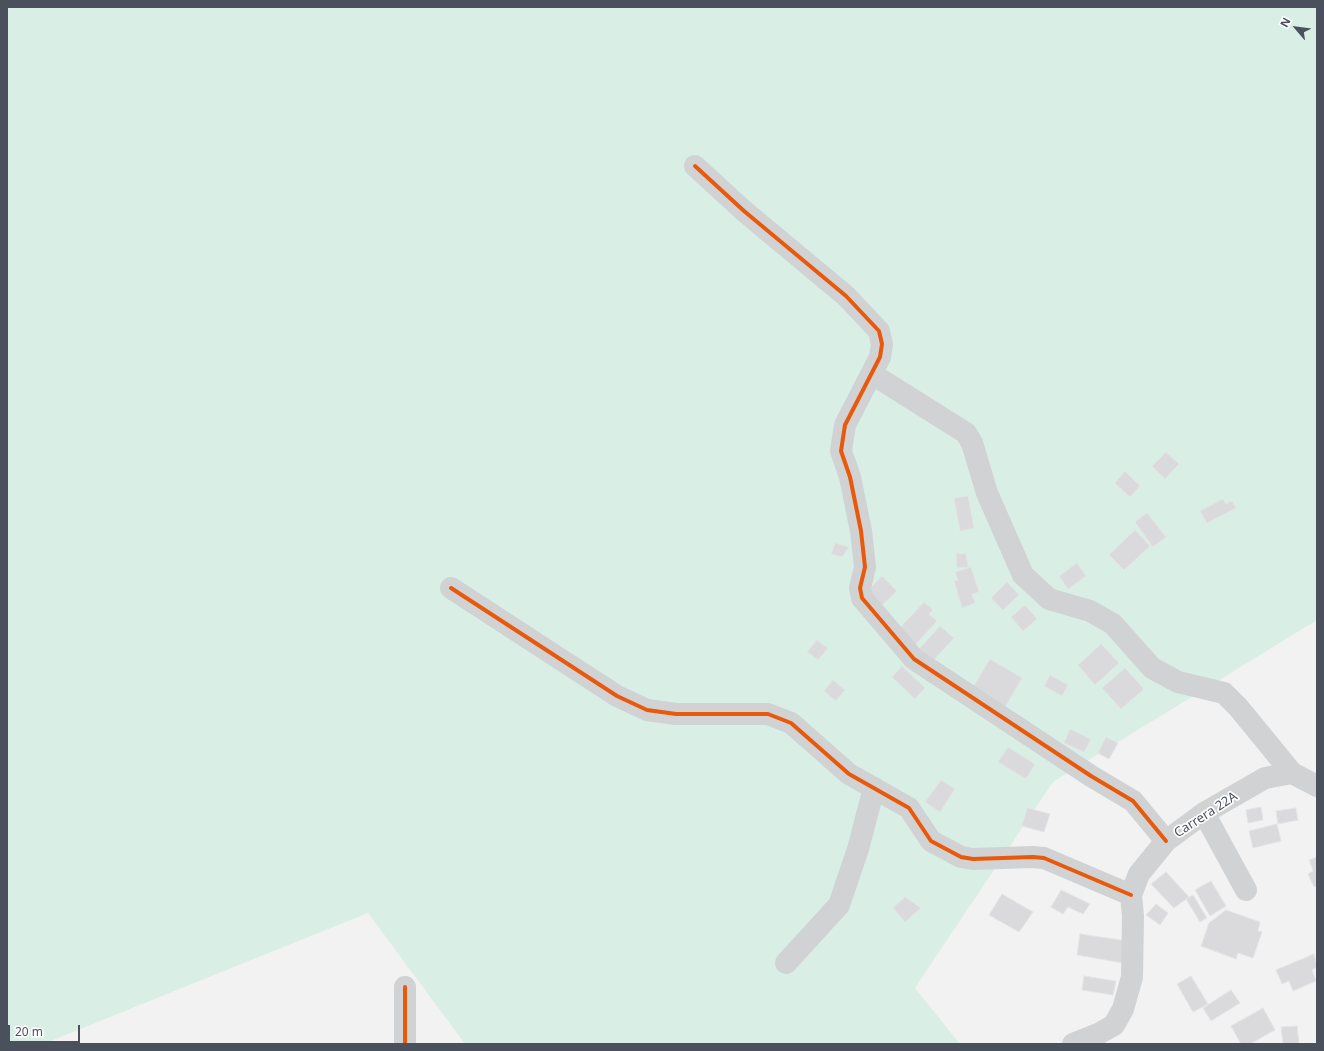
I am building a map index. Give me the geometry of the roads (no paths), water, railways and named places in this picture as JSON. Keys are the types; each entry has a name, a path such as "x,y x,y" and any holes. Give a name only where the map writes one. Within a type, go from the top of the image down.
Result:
{"street":[{"path":"694,166 744,211 846,296 879,331 882,344 880,357 845,426 841,451 850,477 861,531 865,567 860,588 862,598 914,659 1133,802 1166,841"},
{"path":"872,374 966,433 972,443 987,493 1023,575 1049,599 1090,611 1113,624 1152,668 1178,682 1224,693 1238,707 1292,773 1317,786"},
{"path":"451,588 617,696 647,710 676,714 768,714 791,723 849,774 909,808 931,841 961,857 973,859 1044,858 1131,895"},
{"name":"Carrera 22A","path":"1073,1044 1114,1026 1123,1009 1132,977 1133,916 1131,895 1139,874 1166,841 1204,813 1265,778 1292,773"},
{"path":"786,963 839,905 858,849 874,788"},
{"path":"1204,813 1246,890"},
{"path":"405,986 405,1044"}]}
